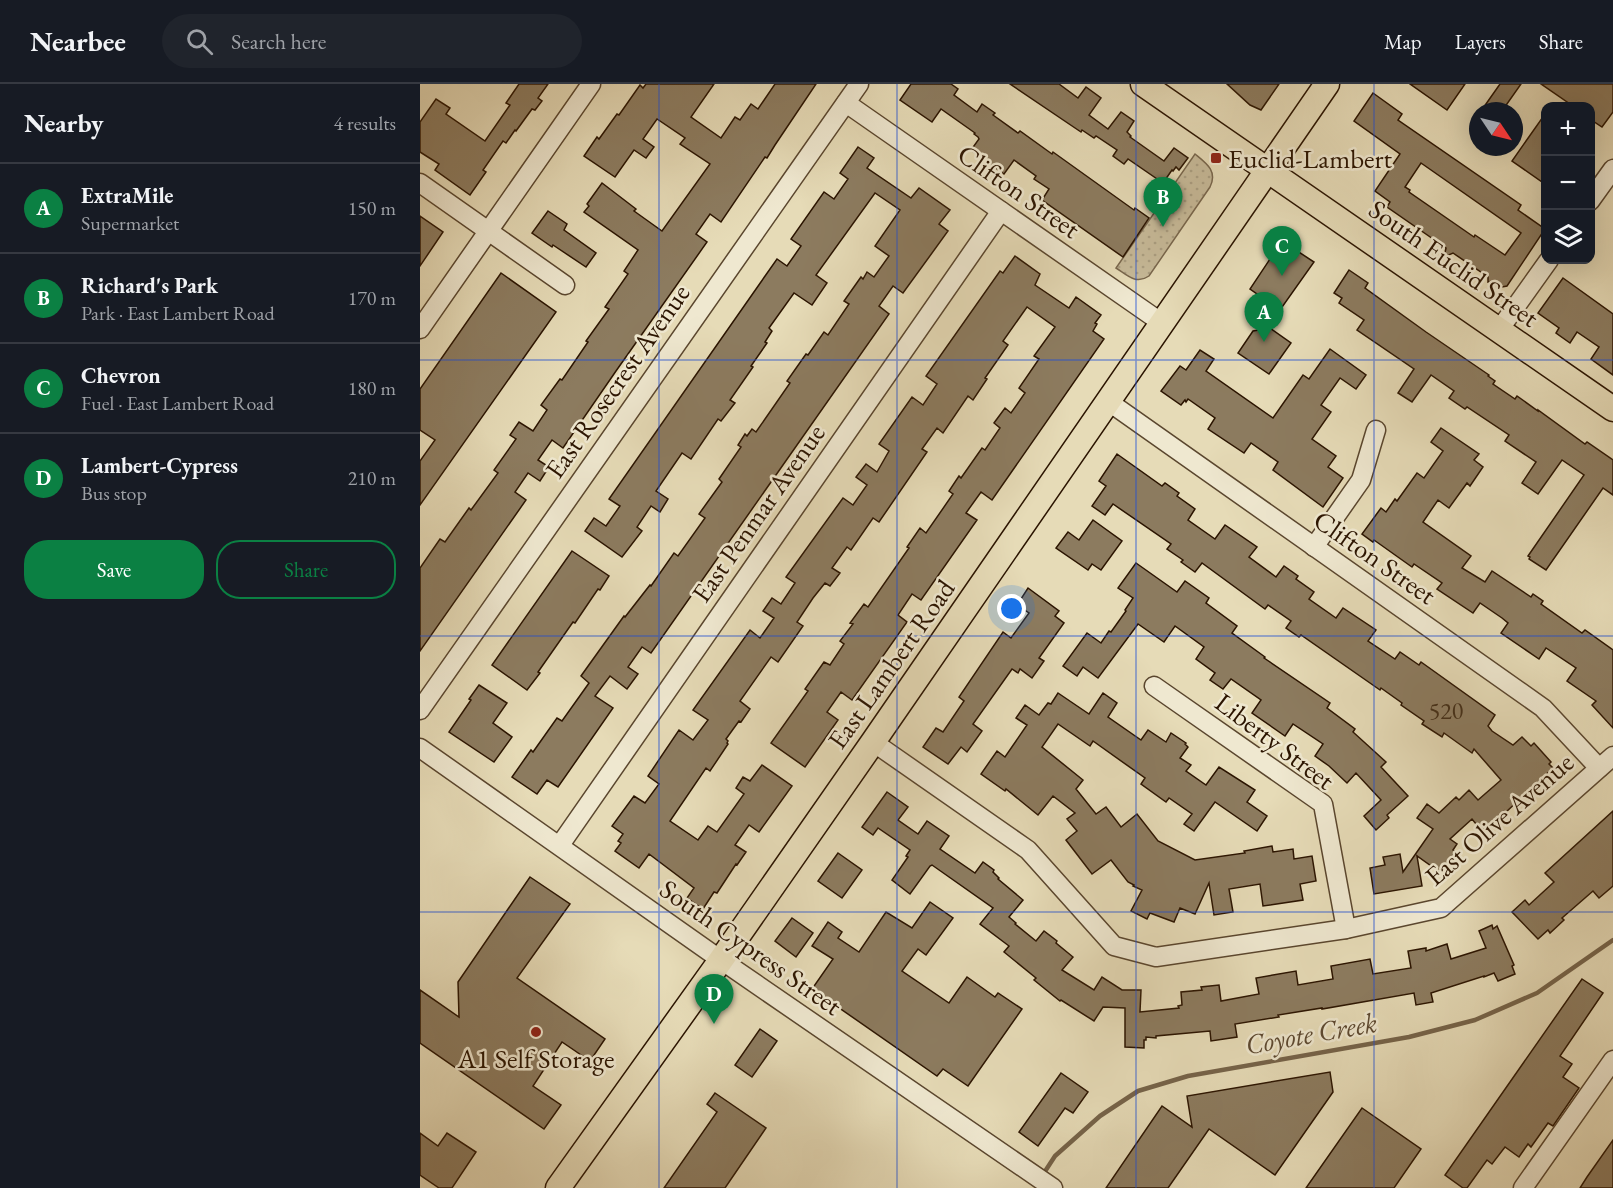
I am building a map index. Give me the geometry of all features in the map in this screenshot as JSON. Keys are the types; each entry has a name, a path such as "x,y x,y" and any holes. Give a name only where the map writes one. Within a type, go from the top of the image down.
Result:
{"main road":[{"name":"South Euclid Street","path":"1143,84 1613,410"},
{"name":"East Lambert Road","path":"558,1188 873,742 1327,84"}],"street":[{"path":"420,329 591,84"},
{"name":"East Rosecrest Avenue","path":"420,710 859,84"},
{"name":"Clifton Street","path":"846,103 1162,323"},
{"path":"1595,194 1613,169"},
{"path":"420,183 565,285"},
{"name":"East Penmar Avenue","path":"560,845 1001,211"},
{"path":"1499,330 1546,264"},
{"name":"Clifton Street","path":"1109,402 1543,708 1599,768"},
{"path":"1314,547 1360,480 1376,430"},
{"name":"Liberty Street","path":"1154,686 1323,804 1347,929"},
{"name":"East Olive Avenue","path":"873,742 1028,850 1114,945 1156,957 1347,929 1441,908 1613,756"},
{"name":"South Cypress Street","path":"420,748 721,960 1052,1187"},
{"path":"1523,1188 1613,1060"}],"shaded area":[{"path":"1195,154 1207,164 1212,172 1210,187 1149,276 1140,280 1128,276 1116,268"}],"building":[{"path":"519,84 548,84 538,98 542,101 535,110 532,109 506,143 503,141 483,170 486,172 470,195 435,170 439,164 420,152 420,122 436,99 450,108 446,114 485,141 510,105 506,103"},
{"path":"646,84 714,84 691,117 721,138 735,117 740,120 751,104 758,109 775,84 816,84 721,222 710,214 696,234 707,242 563,448 552,440 538,460 549,467 540,481 528,473 515,492 526,500 420,651 420,568 440,539 445,542 498,473 494,470 516,439 510,435 519,422 533,431 547,410 541,405 560,379 562,380 609,309 605,307 628,274 624,271 638,250 584,212 589,206 587,204 602,183 636,209 634,211 662,231 710,164 680,144 685,138 657,119 643,139 654,147 646,158 634,150 615,177 584,156 597,137 599,139 617,114 619,115 640,85 643,88"},
{"path":"911,84 951,84 958,89 954,95 977,112 982,104 1018,133 1020,131 1052,154 1053,152 1134,210 1135,208 1149,218 1123,257 1042,200 1049,189 1034,179 1036,176 1014,160 1004,174 971,150 979,139 975,133 941,109 932,122 900,100"},
{"path":"1010,84 1059,84 1078,98 1086,87 1101,98 1089,115 1108,129 1121,112 1134,121 1127,132 1130,137 1164,161 1174,148 1188,158 1179,170 1176,167 1172,170 1163,183 1128,159 1124,164 1113,156 1117,150 1096,136 1094,138 1082,130 1081,132"},
{"path":"1227,84 1279,84 1261,110 1250,105"},
{"path":"1410,84 1465,84 1447,110"},
{"path":"1500,84 1521,84 1508,102 1487,102"},
{"path":"1541,84 1613,84 1613,112 1602,127 1595,122 1595,102 1567,102"},
{"path":"1373,93 1402,114 1398,120 1521,205 1518,210 1541,226 1541,235 1507,286 1502,287 1493,281 1488,282 1488,277 1453,253 1444,257 1446,248 1387,207 1390,202 1375,191 1400,154 1354,121","holes":["1421,163 1521,233 1505,255 1475,235 1474,237 1409,192 1410,190 1405,187"]},
{"path":"1541,120 1541,181 1512,161 1516,156 1523,156 1523,145"},
{"path":"858,147 874,158 867,168 911,198 919,188 950,210 939,224 948,231 903,293 893,286 879,306 889,314 651,653 642,647 628,667 638,674 627,689 610,676 595,696 613,708 558,787 547,780 537,794 512,777 557,718 562,721 589,683 581,676 624,616 651,586 674,553 678,556 705,518 699,514 722,482 719,479 741,447 738,445 745,434 747,436 752,429 756,432 790,383 787,381 806,354 808,355 824,332 828,335 849,304 844,301 861,277 863,279 867,272 874,277 889,256 875,246 900,210 875,193 816,275 827,283 812,305 794,293 769,328 772,331 765,342 767,343 730,400 735,403 721,421 718,419 691,459 682,453 656,491 668,499 660,512 651,506 637,527 642,531 622,557 585,531 594,518 606,526 620,506 609,499 777,259 787,266 801,246 791,239 824,192 834,199 848,179 840,173"},
{"path":"548,211 567,224 564,230 596,253 586,267 532,233"},
{"path":"420,216 443,232 420,266"},
{"path":"1282,241 1314,262 1280,310 1250,289"},
{"path":"1015,256 1040,274 1035,285 1069,308 1076,297 1101,315 1093,331 1104,339 992,500 981,492 966,513 977,520 921,600 912,594 898,615 907,622 852,700 841,692 827,712 838,720 805,767 771,743 808,691 805,689 824,662 830,665 844,644 840,641 853,624 850,623 864,604 868,607 909,548 907,547 920,528 926,533 953,494 949,491 959,476 961,478 982,448 985,450 1000,428 994,423 1005,408 1011,413 1025,393 1019,388 1039,359 1034,356 1055,327 1027,307 1003,341 1008,345 973,400 968,396 943,433 937,428 922,449 927,452 879,522 873,518 851,550 847,547 832,568 840,573 830,586 825,583 813,598 797,622 803,626 778,662 771,657 740,701 750,709 726,739 728,744 710,771 706,768 670,821 698,840 708,826 717,832 744,794 736,788 743,777 750,781 762,765 792,786 759,832 749,825 735,845 746,852 703,909 687,898 694,888 649,854 639,868 615,851 621,843 618,841 623,834 612,826 634,796 645,803 659,784 648,776 679,730 693,740 708,720 693,710 750,630 760,638 774,618 763,611 772,598 781,604 795,583 786,577 843,498 853,505 867,485 856,477 866,464 877,472 889,451 879,444 912,397 923,405 937,384 926,376 1000,271 1003,273"},
{"path":"1349,270 1368,283 1365,288 1489,375 1495,381 1493,384 1515,399 1517,396 1585,444 1587,442 1613,460 1613,495 1603,488 1546,570 1528,556 1584,475 1562,460 1538,494 1522,483 1536,462 1505,441 1509,435 1449,398 1454,391 1431,375 1412,402 1398,393 1414,369 1357,330 1364,320 1339,303 1342,298 1334,293"},
{"path":"501,273 556,312 420,505 420,461 435,440 420,430 420,389"},
{"path":"1563,278 1613,314 1613,375 1591,359 1599,347 1577,332 1570,343 1556,333 1559,328 1538,313"},
{"path":"1270,328 1291,343 1269,374 1238,353 1253,331"},
{"path":"1330,349 1366,375 1356,389 1340,378 1321,405 1331,412 1312,439 1336,456 1328,467 1343,478 1323,507 1273,470 1278,462 1251,443 1244,453 1208,429 1215,418 1188,399 1181,405 1161,391 1180,366 1186,370 1200,350 1214,359 1206,371 1273,418 1303,375 1309,379"},
{"path":"1441,428 1479,454 1474,460 1483,467 1470,486 1467,483 1449,508 1438,500 1423,522 1471,556 1462,568 1485,582 1492,571 1531,597 1533,594 1543,601 1541,604 1582,633 1585,630 1613,650 1613,728 1592,705 1596,701 1567,681 1576,668 1546,648 1539,659 1501,633 1508,623 1502,618 1480,603 1473,613 1437,589 1442,583 1414,564 1412,567 1362,534 1381,508 1386,512 1395,499 1397,501 1417,473 1424,478 1443,451 1431,442"},
{"path":"1117,454 1162,486 1165,483 1179,493 1177,496 1195,509 1188,520 1215,539 1225,525 1257,547 1249,557 1276,577 1284,566 1298,576 1296,579 1314,592 1309,599 1336,618 1343,608 1376,630 1368,641 1395,659 1400,652 1419,665 1421,662 1495,715 1488,726 1492,731 1513,745 1522,737 1531,746 1534,743 1551,762 1549,764 1553,768 1505,813 1504,811 1486,827 1481,830 1472,819 1450,839 1457,844 1453,850 1455,852 1441,873 1417,856 1422,886 1374,894 1370,868 1385,865 1383,857 1400,854 1403,872 1433,829 1417,818 1427,804 1439,813 1456,797 1459,800 1469,790 1478,800 1501,780 1474,749 1472,753 1444,733 1442,737 1422,724 1424,721 1381,688 1380,690 1301,635 1299,637 1286,628 1291,621 1268,605 1265,609 1202,563 1195,572 1167,549 1171,544 1113,504 1105,515 1092,506 1106,486 1099,481"},
{"path":"1093,520 1122,541 1101,570 1092,564 1088,570 1056,548 1068,532 1079,540"},
{"path":"572,551 609,576 575,623 573,622 527,690 492,665"},
{"path":"1136,563 1177,592 1185,581 1209,598 1206,603 1237,626 1232,633 1330,703 1327,708 1355,729 1353,732 1386,762 1381,767 1408,796 1387,815 1389,818 1376,830 1364,816 1381,800 1356,773 1347,783 1315,756 1323,744 1293,724 1285,736 1252,713 1261,700 1231,679 1223,689 1210,680 1215,673 1196,659 1204,647 1175,626 1164,642 1138,624 1098,678 1083,667 1077,676 1063,666 1087,633 1101,643 1126,611 1133,598 1118,588"},
{"path":"1028,588 1059,611 1055,616 1064,623 1039,658 1044,661 1032,678 1020,669 1018,673 1012,669 973,724 982,731 967,752 961,747 948,764 923,747 936,728 943,732 964,701 959,697 1003,632 1011,638 1029,613 1017,605"},
{"path":"479,685 507,703 493,723 512,737 494,762 449,732"},
{"path":"1058,693 1089,714 1103,693 1117,703 1108,717 1141,740 1148,730 1166,742 1171,733 1186,743 1188,747 1180,758 1191,765 1186,771 1206,785 1219,767 1255,790 1247,802 1267,816 1257,831 1215,802 1194,831 1184,824 1192,814 1169,798 1166,802 1141,784 1145,778 1093,741 1090,746 1058,724 1042,747 1083,780 1076,789 1096,814 1106,807 1121,827 1137,814 1158,841 1195,860 1245,853 1244,851 1272,846 1273,852 1293,849 1294,859 1312,856 1316,881 1300,884 1303,900 1263,906 1260,884 1229,889 1233,912 1214,915 1209,883 1195,914 1180,908 1174,922 1150,913 1147,919 1131,911 1142,890 1128,882 1111,860 1092,874 1066,840 1077,831 1067,819 1075,813 1053,796 1038,815 1006,789 1005,791 981,774 997,751 1005,757 1027,725 1016,718 1025,705 1039,715 1048,703 1051,704"},
{"path":"887,792 908,807 898,820 918,834 927,821 949,836 940,849 975,873 983,862 994,870 998,879 1023,900 1009,917 1015,924 1036,941 1044,931 1073,957 1062,970 1094,990 1102,977 1122,990 1141,990 1140,1012 1179,1008 1178,1006 1182,1005 1181,992 1202,990 1201,987 1219,985 1221,1001 1259,994 1256,978 1296,971 1298,985 1333,979 1331,966 1370,959 1373,974 1411,968 1408,951 1426,948 1426,951 1447,944 1451,959 1486,948 1479,931 1492,925 1493,929 1497,926 1514,965 1512,966 1515,974 1498,981 1494,973 1431,993 1433,1002 1416,1005 1414,993 1235,1024 1237,1037 1211,1041 1210,1031 1156,1036 1156,1038 1146,1037 1144,1048 1125,1047 1125,1008 1103,1007 1094,1021 1060,1001 1004,952 1009,946 980,924 993,908 932,865 910,894 892,880 908,857 906,856 910,850 878,828 873,835 862,827"},
{"path":"1613,811 1613,886 1599,898 1593,891 1562,918 1564,920 1550,933 1548,930 1538,939 1512,912 1525,900 1529,905 1554,882 1545,873"},
{"path":"838,853 862,870 842,898 818,881"},
{"path":"530,877 570,904 517,978 605,1039 590,1061 562,1042 533,1086 561,1105 544,1129 420,1043 420,990 459,1017 458,982"},
{"path":"930,902 953,918 926,955 918,949 902,971 949,1003 967,977 995,997 998,993 1022,1009 968,1086 943,1069 937,1076 812,989 833,959 812,946 828,922 842,932 838,938 859,952 886,912 912,928"},
{"path":"792,918 813,933 796,957 775,941"},
{"path":"1582,979 1603,993 1560,1056 1572,1064 1563,1077 1579,1088 1553,1126 1548,1123 1531,1147 1528,1144 1519,1157 1505,1147 1492,1164 1487,1160 1467,1188 1463,1188 1445,1175"},
{"path":"760,1029 777,1041 752,1077 735,1065"},
{"path":"1330,1072 1333,1092 1275,1175 1209,1129 1168,1188 1106,1188 1162,1106 1192,1127 1187,1096"},
{"path":"1061,1073 1088,1092 1073,1113 1065,1108 1038,1146 1019,1132"},
{"path":"715,1093 766,1128 725,1188 664,1188 717,1112 707,1104"},
{"path":"1362,1108 1421,1149 1394,1188 1306,1188"},
{"path":"420,1133 438,1146 447,1133 476,1152 452,1188 439,1188 420,1175"},
{"path":"1613,1140 1613,1188 1580,1188 1587,1177"}],"waterway":[{"name":"Coyote Creek","path":"1042,1176 1055,1156 1100,1116 1138,1091 1188,1076 1409,1037 1475,1020 1537,993 1613,940"}],"place":[{"name":"Euclid-Lambert","path":"1216,158"},
{"name":"Richard's Park","path":"1163,227"},
{"name":"Chevron","path":"1282,276"},
{"name":"ExtraMile","path":"1264,342"},
{"name":"Lambert-Cypress","path":"714,1024"},
{"name":"A1 Self Storage","path":"536,1032"}]}
